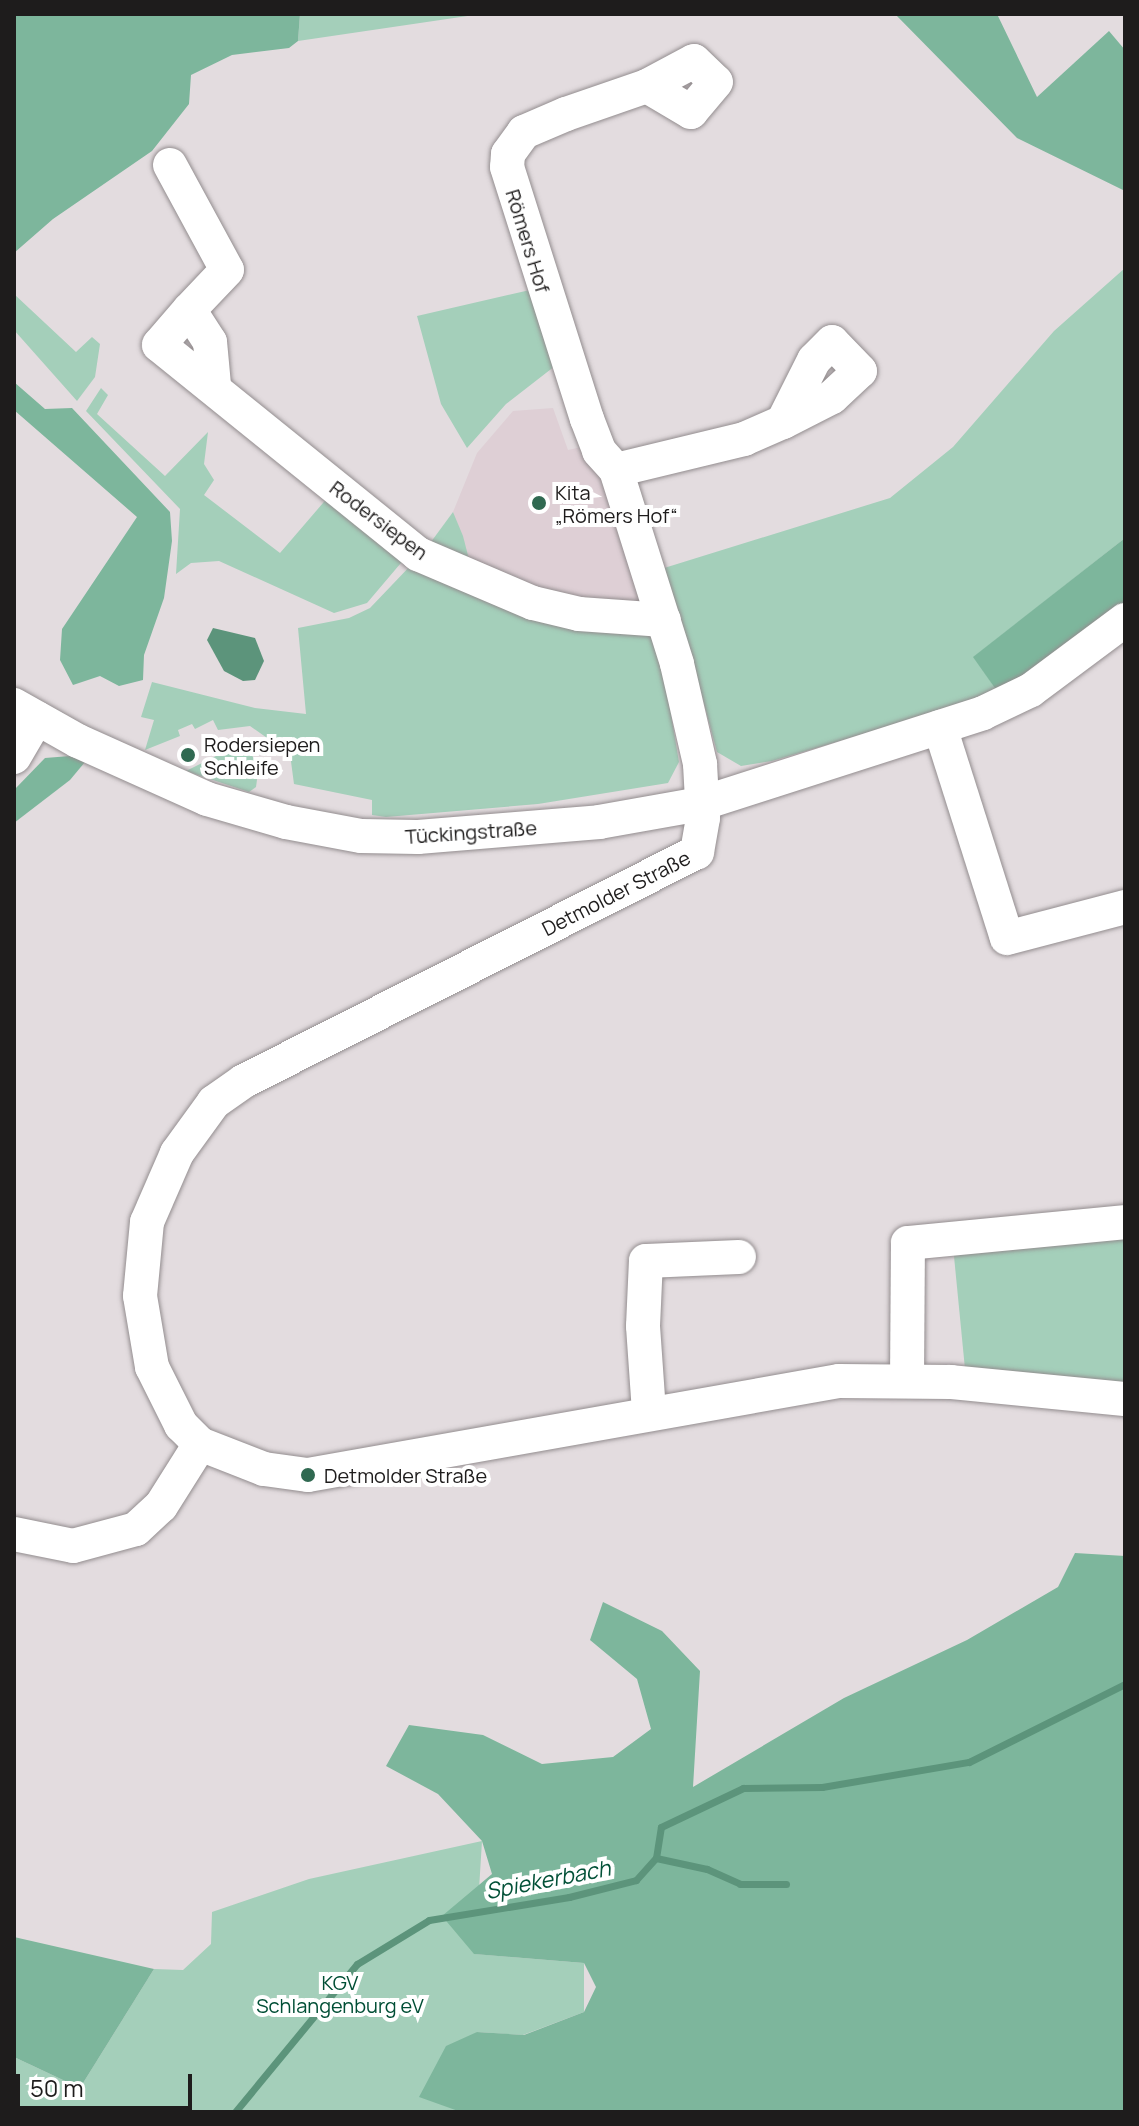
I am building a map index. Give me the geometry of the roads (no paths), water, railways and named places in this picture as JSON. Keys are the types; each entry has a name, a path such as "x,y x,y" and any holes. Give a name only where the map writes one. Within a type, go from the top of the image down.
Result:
{"street":[{"name":"Römers Hof","path":"647,86 524,132 508,154 507,167 587,419 599,451 616,470 664,620 700,764 700,804"},
{"name":"Rodersiepen","path":"170,165 227,270 159,345 214,385 418,554 533,603 579,614 664,620"},
{"path":"189,310 210,342 214,385"},
{"path":"616,470 704,450 783,422"},
{"name":"Tückingstraße","path":"25,711 207,799 286,822 361,836 418,837 554,826 700,804 940,727 1031,690 1125,620"},
{"path":"14,757 25,711"},
{"path":"940,727 1007,938 1125,907"},
{"name":"Detmolder Straße","path":"700,804 697,852 244,1081 214,1102 194,1126 158,1188 147,1222 140,1296 152,1367 181,1425 200,1444 264,1469 308,1475 649,1412 839,1381 907,1381 1125,1399"},
{"path":"907,1381 908,1243 1125,1222"},
{"path":"649,1412 643,1326 646,1261 739,1257"},
{"path":"14,1534 73,1546 136,1529 161,1506 200,1444"}],"waterway":[{"name":"Spiekerbach","path":"235,2112 357,1964 429,1920 569,1897 636,1880 656,1858 661,1827 743,1788 822,1787 969,1762 1125,1684"},
{"path":"656,1858 707,1869 740,1884 786,1884"}],"place":[{"name":"Kita „Römers Hof“","path":"539,503"},
{"name":"Rodersiepen Schleife","path":"188,755"},
{"name":"Detmolder Straße","path":"308,1475"}],"park label":[{"name":"KGV Schlangenburg eV","path":"340,1994"}]}
